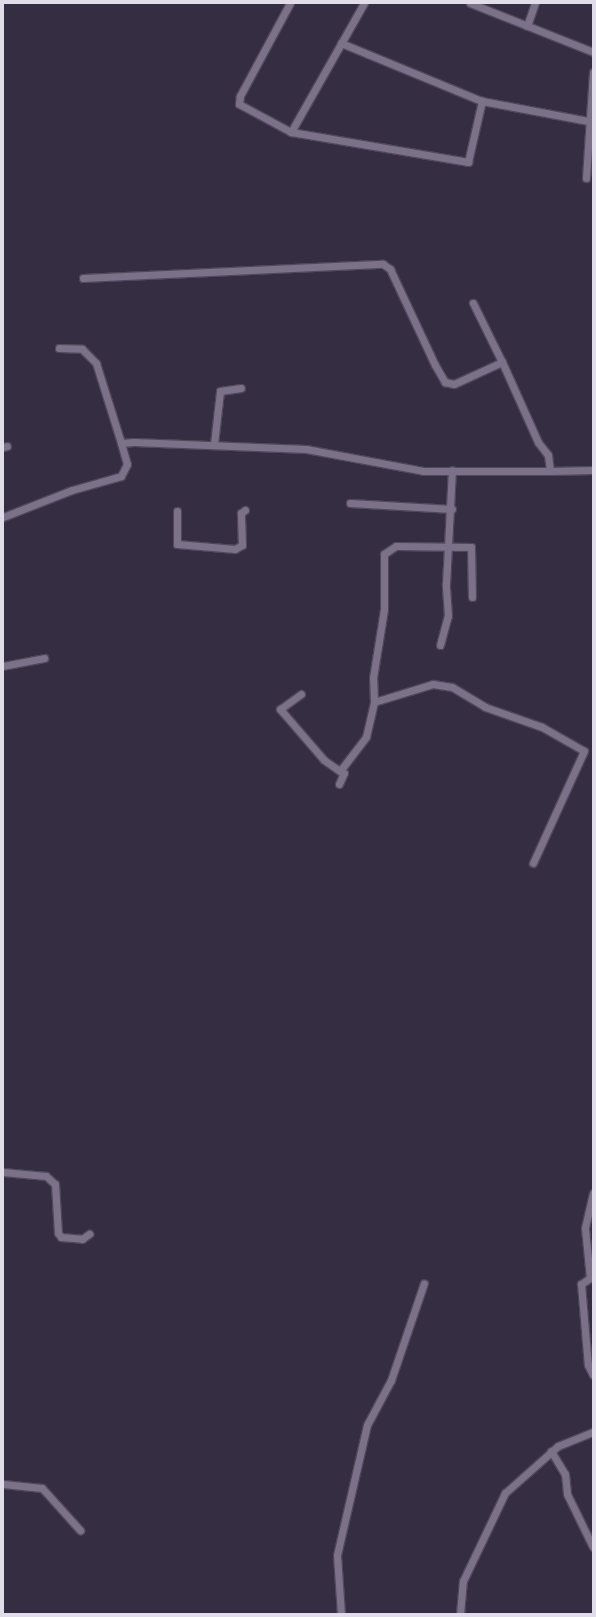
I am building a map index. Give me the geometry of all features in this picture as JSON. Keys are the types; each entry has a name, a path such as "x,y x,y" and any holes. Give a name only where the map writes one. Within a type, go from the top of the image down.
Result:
{"street":[{"path":"290,3 240,96 239,104 291,132 468,162 482,101"},
{"path":"291,132 364,3"},
{"path":"470,3 593,52"},
{"path":"527,26 535,3"},
{"path":"341,44 482,101 588,121"},
{"path":"586,178 588,121 593,72"},
{"path":"83,278 383,264 390,269 445,382 454,384 502,362"},
{"path":"473,303 502,362 538,442 548,455 550,471"},
{"path":"3,517 72,490 121,476 126,464 96,363 82,349 59,348"},
{"path":"214,444 220,392 241,388"},
{"path":"121,443 214,444 306,449 370,458 423,471 593,470"},
{"path":"440,645 448,616 446,584 452,509 452,470"},
{"path":"350,503 452,509"},
{"path":"177,511 177,544 235,549 242,545 241,512 245,510"},
{"path":"340,771 366,737 374,702 373,678 384,609 384,554 396,546 450,545 471,547 472,597"},
{"path":"3,666 44,658"},
{"path":"374,702 433,684 452,687 485,707 542,727 584,751 533,863"},
{"path":"301,694 280,708 324,760 344,773 339,784"},
{"path":"3,1172 46,1176 55,1184 58,1233 61,1237 82,1239 89,1234"},
{"path":"593,1193 585,1228 590,1278 580,1284 588,1365 593,1375"},
{"path":"341,1614 337,1555 367,1425 390,1380 424,1284"},
{"path":"460,1614 463,1581 493,1513 514,1481 552,1451 593,1432"},
{"path":"552,1451 566,1474 567,1494 593,1547"},
{"path":"3,1484 42,1488 80,1530"}]}
